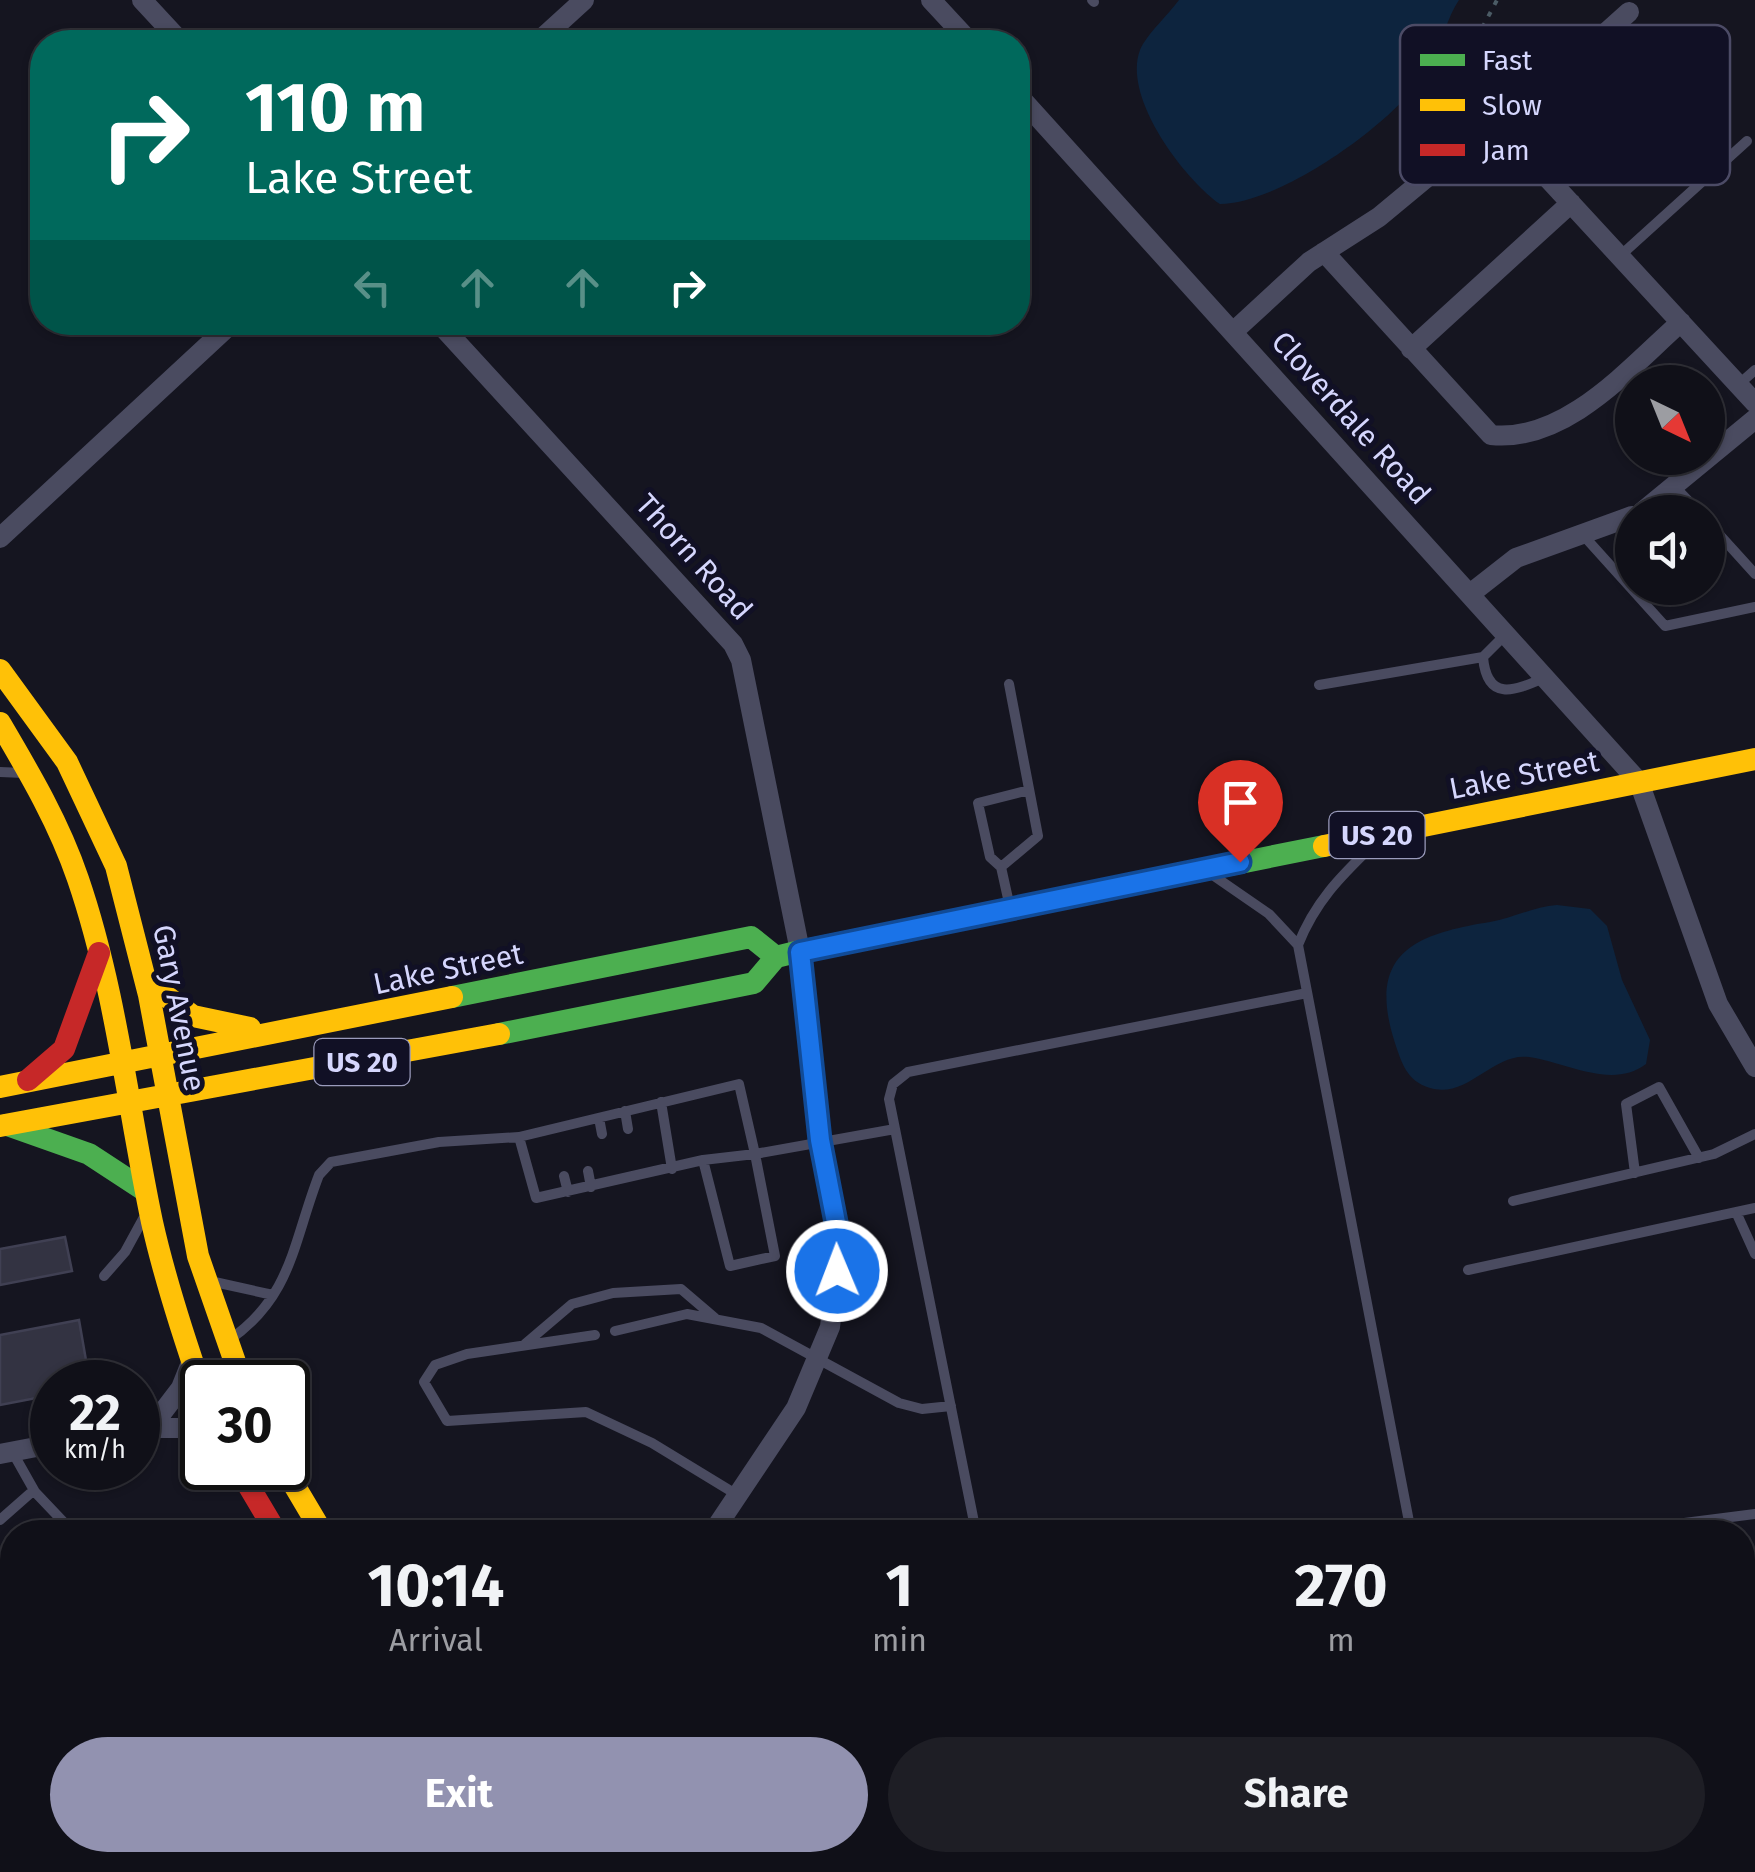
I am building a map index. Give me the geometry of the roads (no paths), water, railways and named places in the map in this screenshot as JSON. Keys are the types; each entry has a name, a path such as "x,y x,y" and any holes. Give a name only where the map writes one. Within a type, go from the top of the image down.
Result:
{"main road":[{"name":"Gary Avenue","path":"0,670 38,716 82,785 116,865 146,982 202,1280 233,1360"},
{"path":"0,723 33,774 69,860 99,953 124,1062 146,1200 190,1360"},
{"name":"Lake Street","path":"130,1102 754,983 776,958 800,952 1755,759"},
{"name":"Lake Street","path":"124,1062 299,1030 751,936 776,958"},
{"path":"27,1081 64,1050 99,953"},
{"path":"146,982 176,1008 208,1025 299,1030"},
{"name":"US 20","path":"0,1086 124,1062"},
{"name":"US 20","path":"3,1126 130,1102"},
{"path":"3,1126 89,1154 146,1200"},
{"path":"251,1490 269,1520"},
{"path":"297,1490 315,1520"}],"street":[{"path":"142,0 170,30"},
{"path":"551,30 584,0"},
{"path":"931,0 959,30"},
{"path":"1614,25 1629,12"},
{"name":"Cloverdale Road","path":"1030,108 1639,782"},
{"path":"1233,332 1324,252 1379,217 1418,185"},
{"path":"1554,185 1755,403"},
{"path":"1411,349 1570,203"},
{"path":"1324,252 1479,426 1491,434 1511,437 1579,410 1680,322"},
{"path":"0,538 219,335"},
{"name":"Thorn Road","path":"450,335 733,644 740,660 800,952 820,1140 840,1243 830,1327 796,1408 723,1520"},
{"path":"1665,495 1755,420"},
{"path":"1470,594 1516,558 1615,522"},
{"path":"1639,782 1712,987 1755,1067"},
{"path":"160,1410 180,1389"}],"lane":[{"path":"1730,156 1747,141"},
{"path":"1620,256 1698,185"},
{"path":"1738,385 1755,370"},
{"path":"1676,487 1683,495"},
{"path":"1582,534 1665,626 1755,607"},
{"path":"1725,541 1755,574"},
{"path":"1319,685 1483,657 1506,634"},
{"path":"1483,657 1484,670 1502,691 1514,692 1545,678"},
{"path":"1002,867 1038,836 1009,684"},
{"path":"0,772 33,774"},
{"path":"1011,909 1002,867 990,856 978,803 1029,790"},
{"path":"1386,833 1327,890 1310,914 1298,944 1408,1520"},
{"path":"1204,870 1269,914 1298,944"},
{"path":"974,1520 889,1099 894,1084 908,1072 1307,993"},
{"path":"226,1342 252,1324 280,1290 319,1175 331,1162 438,1142 519,1137 739,1084 774,1256 730,1266 702,1160"},
{"path":"1635,1173 1626,1104 1660,1087 1699,1158"},
{"path":"661,1102 672,1169"},
{"path":"625,1111 628,1129"},
{"path":"599,1118 602,1134"},
{"path":"578,1123 581,1139"},
{"path":"552,1129 556,1144"},
{"path":"519,1137 536,1198 702,1160 895,1129"},
{"path":"1513,1201 1699,1158 1755,1134"},
{"path":"636,1163 638,1176"},
{"path":"610,1168 613,1182"},
{"path":"588,1171 591,1186"},
{"path":"564,1176 568,1192"},
{"path":"104,1276 130,1244 146,1200"},
{"path":"1468,1270 1755,1208"},
{"path":"1736,1212 1755,1254"},
{"path":"202,1280 272,1295"},
{"path":"524,1345 572,1304 613,1293 681,1289 718,1320"},
{"path":"616,1331 687,1314 761,1328 899,1403 922,1408 951,1406"},
{"path":"595,1335 458,1356 435,1364 424,1382 448,1421 586,1412 652,1442 740,1496"},
{"path":"6,1453 30,1485"},
{"path":"0,1520 34,1490 62,1520"},
{"path":"1714,1520 1755,1514"}],"water":[{"path":"1179,0 1459,0 1447,25 1400,25 1400,104 1386,117 1302,176 1273,191 1220,204 1174,157 1148,113 1137,69 1140,50"},
{"path":"1557,905 1590,909 1607,926 1622,980 1650,1040 1646,1064 1619,1075 1604,1075 1516,1057 1469,1082 1444,1090 1416,1081 1400,1058 1388,1013 1387,988 1392,969 1403,954 1439,933"}]}
